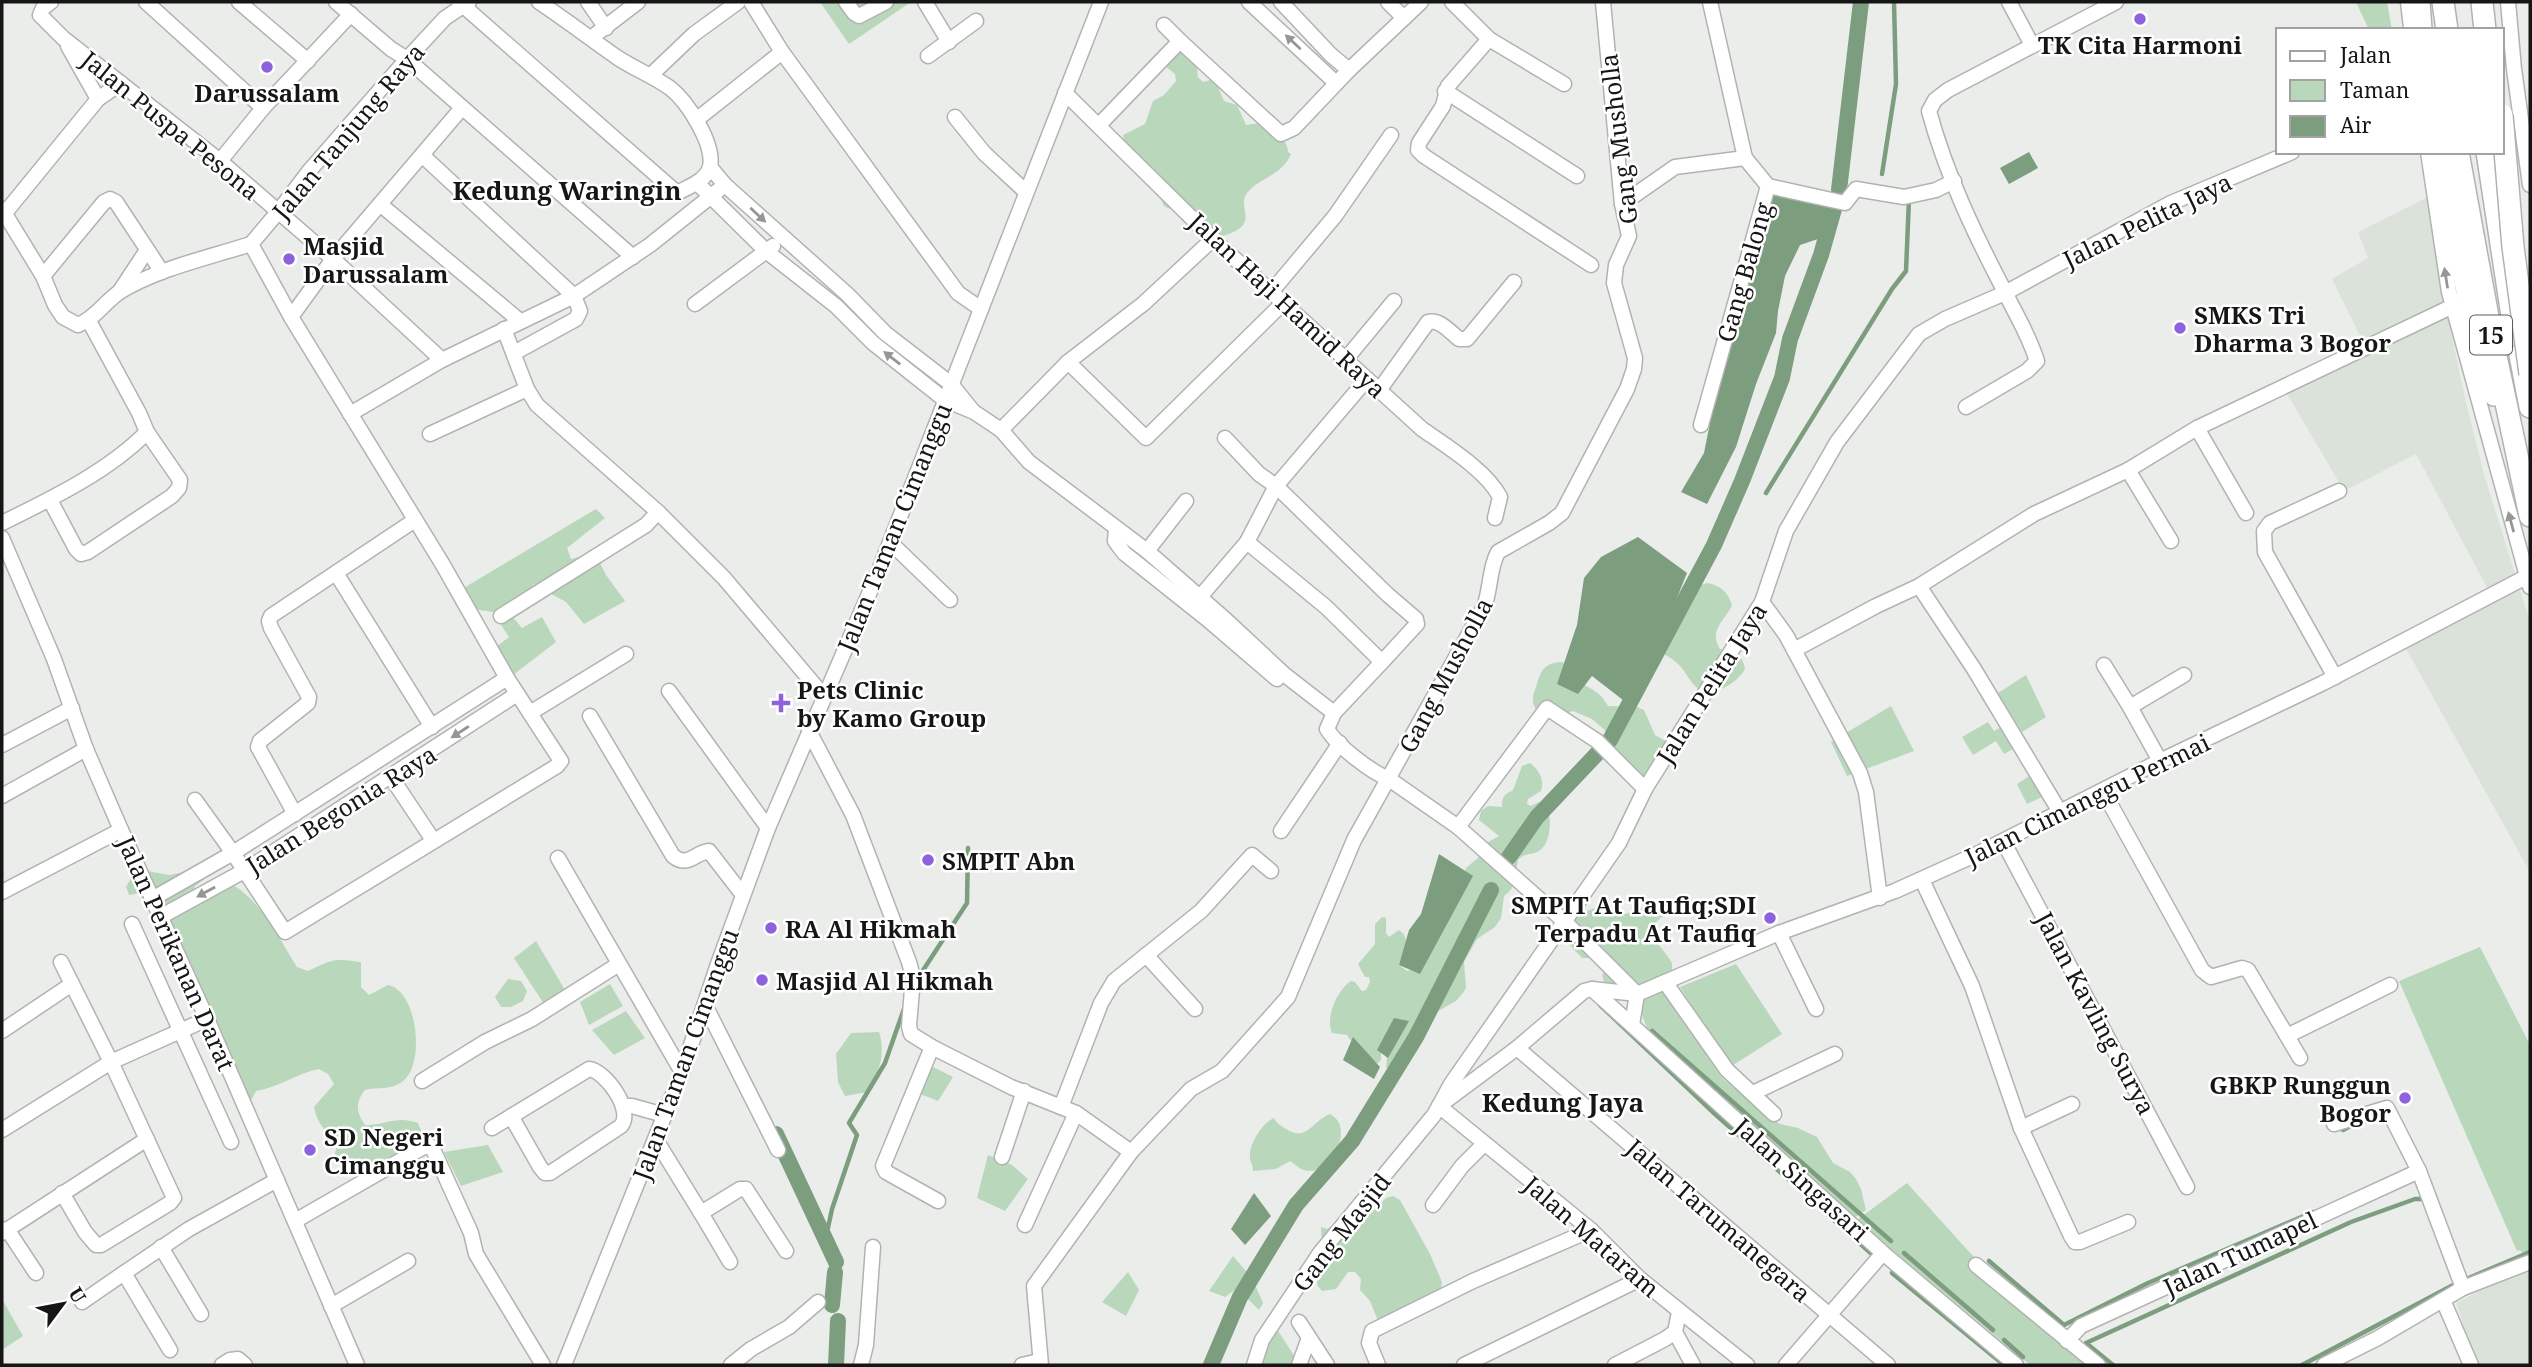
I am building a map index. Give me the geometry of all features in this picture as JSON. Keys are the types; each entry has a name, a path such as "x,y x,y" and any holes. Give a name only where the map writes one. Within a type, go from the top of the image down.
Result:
{"highway":[{"path":"2419,2 2421,28"},
{"path":"2441,2 2444,28"},
{"path":"2469,2 2471,28"},
{"path":"2482,2 2485,28"},
{"path":"2493,2 2495,28"},
{"path":"2504,137 2530,374"},
{"path":"2440,154 2480,359 2526,478"},
{"name":"15","path":"2458,154 2490,328 2526,478 2530,516"},
{"path":"2463,154 2526,478"},
{"name":"15","path":"2487,154 2514,327 2530,407"},
{"path":"2501,154 2530,327"}],"street":[{"name":"Jalan Puspa Pesona","path":"51,2 43,8 40,15 63,38 220,161 333,259 442,360"},
{"path":"146,2 263,108"},
{"path":"239,2 308,61"},
{"path":"336,2 391,50 407,59 633,257"},
{"path":"539,2 621,60 651,75 672,90 696,120 705,138 710,167 725,185 846,294 885,333 951,384 972,412"},
{"path":"588,2 606,27"},
{"path":"591,38 638,2"},
{"path":"651,75 694,34 738,2"},
{"path":"751,2 782,52 958,293 981,309"},
{"path":"846,2 859,16 886,2"},
{"path":"925,2 949,42"},
{"path":"1249,2 1336,83"},
{"path":"1282,2 1349,71"},
{"path":"1388,2 1404,18"},
{"path":"1164,25 1280,134 1294,128 1336,83 1421,2"},
{"path":"1452,2 1489,39 1564,84"},
{"name":"Gang Musholla","path":"1040,1363 1034,1286 1131,1152 1191,1089 1222,1071 1287,997 1353,840 1484,607 1491,587 1497,552 1562,513 1627,389 1635,358 1614,283 1616,265 1629,236 1622,204 1602,2"},
{"name":"Gang Balong","path":"1701,425 1768,186 1745,158 1710,2"},
{"path":"2009,2 2032,45"},
{"path":"1966,407 2027,371 2037,361 2028,332 2005,293 1954,181 1930,111 1935,100 1948,90 2115,2"},
{"path":"2408,2 2412,28"},
{"path":"2508,2 2530,185"},
{"path":"461,3 677,193 692,211"},
{"name":"Jalan Tanjung Raya","path":"251,244 310,170 407,59 461,3"},
{"name":"Jalan Taman Cimanggu","path":"564,1365 682,1072 768,828 891,543 1065,93 1094,7"},
{"path":"220,161 263,108 351,15"},
{"path":"928,56 976,21"},
{"name":"Jalan Puspa Pesona","path":"63,38 98,99"},
{"path":"1489,39 1445,91 1440,110 1419,143 1421,154 1591,265"},
{"path":"1099,125 1180,41"},
{"path":"696,120 782,52"},
{"path":"121,83 98,99 3,211 43,276 63,317 78,325 89,321 119,292 147,250"},
{"path":"1445,91 1577,176"},
{"name":"Jalan Haji Hamid Raya","path":"1065,93 1213,239 1422,429 1460,456 1497,492 1500,497 1495,518"},
{"path":"290,317 333,259 461,109"},
{"path":"955,117 984,153 1026,192"},
{"path":"1272,291 1335,216 1391,135"},
{"name":"Jalan Pelita Jaya","path":"1439,1106 1451,1084 1619,843 1645,789 1762,601 1786,531 1837,442 1919,334 1945,319 2005,293 2171,203 2287,154"},
{"path":"2428,154 2452,306 2528,582"},
{"path":"423,156 574,296 580,310 578,317 514,353"},
{"path":"1622,204 1675,167 1745,158"},
{"path":"677,193 697,183 710,167"},
{"path":"1768,186 1845,203 1856,189 1904,197 1936,190 1954,181"},
{"path":"697,183 766,251 836,306 873,343 945,400 972,412 1001,430 1029,462 1147,551 1332,717"},
{"path":"350,414 442,360 574,296 633,257 725,185"},
{"path":"43,276 104,202 110,199 116,202 162,272"},
{"path":"381,205 520,321"},
{"path":"695,304 783,239"},
{"path":"1001,430 1068,362 1143,304 1213,239"},
{"path":"119,292 162,272 251,244 290,317 415,520 507,678 561,761 285,932 195,800"},
{"path":"1380,390 1428,322 1433,320 1459,339 1465,340 1514,282"},
{"path":"836,306 846,294"},
{"path":"1346,359 1394,301"},
{"path":"1068,362 1146,438 1284,302"},
{"path":"1794,650 1919,586 2034,514 2128,470 2197,428 2452,306"},
{"path":"50,500 81,554 172,496 179,488 180,480 147,432 89,321"},
{"path":"504,329 527,389 537,405 658,512 724,578 824,695"},
{"path":"1200,597 1247,542 1276,486 1367,379"},
{"path":"430,434 527,389"},
{"path":"2197,428 2246,513"},
{"path":"2,523 50,500 136,443 147,432"},
{"path":"1225,438 1258,474 1276,486 1388,596 1416,619 1417,624 1332,717 1327,729 1333,738 1377,774 1389,779 1458,827 1565,922 1637,994 1632,1024"},
{"path":"2128,470 2171,541"},
{"path":"2335,677 2265,552 2263,531 2270,523 2339,491"},
{"path":"1147,551 1186,502"},
{"path":"501,616 646,526 658,512"},
{"path":"295,814 258,747 260,741 308,703 309,698 269,621 271,616 415,520"},
{"path":"1116,529 1115,541 1124,553 1207,619 1265,670 1332,717"},
{"name":"Jalan Perikanan Darat","path":"2,538 54,659 86,749 357,1365"},
{"path":"1247,542 1326,607 1382,662"},
{"path":"891,543 950,600"},
{"path":"336,573 432,727"},
{"name":"Jalan Cimanggu Permai","path":"1592,989 1637,994 1779,933 1880,898 1922,880 2528,582"},
{"path":"1919,586 1974,669 2060,812"},
{"path":"1762,601 1794,650 1864,782 1880,898"},
{"path":"530,713 626,654"},
{"path":"2104,666 2160,761"},
{"path":"2130,707 2184,675"},
{"name":"Jalan Begonia Raya","path":"152,899 233,853 507,678"},
{"path":"669,691 768,828"},
{"name":"Jalan Begonia Raya","path":"160,918 244,871 517,694"},
{"path":"2,745 72,708"},
{"path":"1458,827 1547,708 1597,741 1645,789"},
{"path":"590,716 673,856 686,862 709,851 743,895"},
{"path":"809,731 853,814 909,962 913,977 910,1031 932,1047 1011,1087 1076,1112 1131,1152"},
{"path":"1281,831 1340,743"},
{"path":"2,796 86,749"},
{"path":"391,777 433,840"},
{"path":"2103,791 2202,970 2211,978 2242,968 2248,970 2300,1058"},
{"path":"2,892 121,830"},
{"name":"Jalan Kavling Surya","path":"2003,841 2187,1187"},
{"path":"1061,1107 1101,1003 1114,981 1201,911 1252,855 1271,871"},
{"path":"558,858 682,1072"},
{"path":"1922,880 1972,986 2021,1128 2074,1241 2084,1241 2129,1222"},
{"path":"132,924 231,1142"},
{"path":"1779,933 1816,1009"},
{"path":"1146,955 1195,1009"},
{"path":"61,962 174,1198 101,1245 96,1245 62,1193"},
{"path":"422,1081 485,1042 532,1019 619,964"},
{"path":"1665,982 1727,1070 1774,1114"},
{"path":"2,1031 72,984"},
{"path":"2287,1036 2390,985"},
{"path":"1439,1106 1517,1048 1584,991 1592,989"},
{"name":"Jalan Singasari","path":"1592,989 1883,1253 2016,1365"},
{"path":"705,1005 778,1150"},
{"path":"2,1130 111,1062 207,1019"},
{"path":"932,1047 883,1167 886,1172 938,1200"},
{"name":"Jalan Tarumanegara","path":"1517,1048 1888,1365"},
{"path":"1753,1093 1835,1054"},
{"path":"492,1128 511,1116 589,1069 604,1077 623,1105 625,1118 621,1126 550,1173 540,1167 511,1116"},
{"path":"1002,1157 1024,1091"},
{"path":"2021,1128 2072,1104"},
{"path":"623,1105 632,1105 664,1115"},
{"name":"Jalan Mataram","path":"1439,1106 1591,1230 1640,1279 1679,1312 1747,1365"},
{"name":"Gang Masjid","path":"1254,1365 1262,1340 1320,1253 1439,1106"},
{"path":"2334,1124 2387,1108 2461,1283"},
{"path":"1025,1225 1076,1112"},
{"path":"36,1273 4,1231 147,1139"},
{"path":"656,1140 730,1262"},
{"path":"1433,1205 1462,1166 1484,1144"},
{"path":"295,1221 428,1146 436,1153 471,1233 476,1254 543,1365"},
{"name":"Jalan Tumapel","path":"2067,1341 2081,1326 2415,1173"},
{"path":"82,1302 189,1228 277,1180"},
{"path":"701,1213 740,1189 746,1189 786,1251"},
{"path":"1374,1364 1369,1343 1370,1334 1473,1281 1591,1230"},
{"path":"162,1247 201,1314"},
{"path":"862,1365 866,1345 873,1247"},
{"path":"1786,1365 1883,1253"},
{"path":"331,1306 408,1261"},
{"path":"2324,1365 2378,1338 2443,1300 2461,1283 2530,1262"},
{"path":"1976,1265 2098,1365"},
{"path":"124,1273 170,1350"},
{"path":"1464,1365 1640,1279"},
{"path":"2443,1300 2471,1365"},
{"path":"732,1365 751,1349 789,1327 818,1302"},
{"path":"1679,1312 1675,1332 1693,1365"},
{"path":"1300,1322 1327,1365"},
{"path":"1615,1365 1675,1332"},
{"path":"1299,1365 1309,1338"},
{"path":"222,1365 238,1359 245,1365"},
{"path":"1022,1365 1040,1363"}],"shaded area":[{"path":"2428,197 2444,300 2465,398 2483,471 2530,622 2530,872 2403,643 2491,595 2416,454 2344,491 2286,392 2368,352 2332,279 2368,258 2358,232"},
{"path":"2530,1265 2530,1365 2477,1365 2456,1303"}],"green space":[{"path":"820,2 911,2 849,44"},
{"path":"2356,2 2387,2 2392,28 2368,28"},
{"path":"1177,51 1185,52 1196,60 1198,77 1203,82 1216,82 1224,101 1237,105 1246,125 1260,123 1274,132 1282,138 1291,154 1277,172 1247,193 1243,225 1234,232 1214,239 1188,218 1164,206 1147,163 1127,145 1123,135 1145,124 1153,101 1164,95 1176,81 1175,74 1164,65"},
{"path":"596,509 605,518 567,548 571,559 595,553 606,575 625,601 584,624 566,602 533,584 537,600 512,616 522,628 542,617 556,642 513,675 496,647 509,637 501,625 511,615 474,609 462,589"},
{"path":"1707,583 1723,590 1732,605 1717,631 1720,649 1739,657 1745,669 1730,684 1708,692 1695,686 1675,661 1651,647 1662,620 1679,613 1684,595 1680,592"},
{"path":"1562,662 1608,706 1637,707 1644,710 1655,735 1667,742 1647,782 1613,752 1613,737 1592,719 1573,711 1538,713 1533,697 1541,672 1551,664"},
{"path":"2026,675 2046,717 2022,732 1998,693"},
{"path":"1891,706 1914,751 1847,776 1831,742"},
{"path":"1988,722 1994,731 2003,726 2016,747 2004,754 1996,741 1973,755 1962,737"},
{"path":"1530,763 1540,776 1542,787 1541,791 1528,799 1527,804 1531,806 1539,802 1547,807 1550,824 1546,842 1539,851 1518,860 1514,884 1504,896 1501,918 1495,927 1477,939 1464,962 1466,988 1463,993 1456,1001 1433,1014 1424,1028 1422,1038 1408,1048 1399,1066 1390,1069 1386,1067 1387,1058 1381,1049 1381,1060 1377,1064 1353,1044 1347,1035 1332,1033 1331,1012 1337,997 1351,981 1362,991 1366,990 1369,977 1365,977 1358,964 1375,944 1375,924 1382,917 1386,918 1386,933 1389,937 1399,930 1403,934 1406,942 1399,965 1407,971 1411,970 1467,867 1478,858 1483,845 1499,836 1479,820 1481,811 1488,806 1502,807 1503,798 1513,790 1522,766"},
{"path":"2031,775 2044,796 2027,804 2017,784"},
{"path":"131,870 137,874 147,871 169,875 190,871 213,872 194,887 200,896 228,883 239,889 259,908 297,967 308,971 333,960 361,962 361,987 369,995 388,985 398,990 405,998 414,1022 416,1050 413,1063 409,1074 398,1085 365,1090 358,1108 365,1125 398,1120 418,1123 423,1135 417,1145 359,1173 347,1171 338,1164 335,1153 338,1143 323,1127 315,1113 314,1107 334,1084 328,1074 319,1069 256,1091 249,1104 204,1029 193,1006 193,997 171,958 173,947 158,917 144,905 142,893 129,895 126,887"},
{"path":"1660,901 1670,902 1675,910 1656,923 1653,935 1672,963 1672,973 1668,978 1709,1059 1722,1078 1770,1118 1817,1137 1833,1163 1850,1172 1861,1189 1866,1210 1854,1218 1650,1036 1637,1002 1610,996 1602,976 1606,967 1603,958 1582,958 1569,944 1570,923 1587,911 1603,907 1625,914"},
{"path":"536,941 565,990 544,1004 514,958"},
{"path":"2480,947 2530,1045 2530,1251 2523,1253 2517,1251 2399,981"},
{"path":"1736,964 1782,1034 1730,1067 1680,987"},
{"path":"508,979 521,981 527,991 523,1001 511,1007 501,1007 495,997"},
{"path":"610,984 623,1006 589,1025 580,1002"},
{"path":"626,1011 645,1038 614,1055 592,1030"},
{"path":"879,1032 881,1056 871,1085 867,1092 845,1096 838,1082 836,1054 851,1033"},
{"path":"933,1067 953,1077 938,1101 918,1093"},
{"path":"1330,1114 1338,1121 1340,1140 1330,1159 1322,1167 1304,1170 1290,1161 1276,1169 1253,1171 1251,1147 1269,1121 1274,1118 1286,1129 1299,1133"},
{"path":"488,1145 503,1172 461,1186 444,1152"},
{"path":"988,1155 1012,1165 1028,1179 1005,1211 977,1198"},
{"path":"1907,1183 1971,1254 2099,1365 2030,1365 1857,1220"},
{"path":"1393,1196 1400,1200 1442,1282 1441,1289 1378,1321 1370,1301 1360,1290 1361,1279 1355,1272 1348,1272 1336,1289 1322,1291 1317,1285 1319,1269 1327,1258 1322,1244 1321,1227 1327,1229 1340,1220 1360,1224 1386,1198"},
{"path":"1233,1256 1252,1278 1263,1303 1259,1310 1247,1298 1240,1314 1227,1307 1240,1297 1250,1279 1225,1297 1209,1291"},
{"path":"1128,1272 1139,1290 1126,1316 1102,1302"},
{"path":"2,1299 23,1336 2,1350"},
{"path":"1275,1326 1300,1365 1253,1365"}],"water":[{"path":"2029,152 2038,168 2009,184 2000,168"},
{"path":"1770,189 1829,202 1818,239 1800,245 1785,276 1776,333 1736,447 1707,504 1681,492 1704,453 1719,378 1741,297 1754,265"},
{"path":"1638,537 1687,573 1659,642 1623,700 1592,676 1578,694 1557,684 1577,625 1584,578 1601,557"},
{"path":"1439,854 1473,876 1420,974 1399,965 1409,930 1421,914"},
{"path":"1394,1018 1409,1021 1388,1058 1377,1050"},
{"path":"1353,1037 1380,1067 1374,1079 1343,1060"},
{"path":"1254,1193 1271,1216 1245,1245 1231,1229"}],"waterway":[{"path":"1839,190 1861,2"},
{"path":"1882,174 1896,84 1894,2"},
{"path":"1766,493 1892,289 1906,271 1909,199"},
{"path":"1509,857 1537,817 1610,740 1714,545 1782,378 1790,339 1821,255 1836,202"},
{"path":"918,978 967,903 968,848"},
{"path":"1211,1365 1240,1297 1296,1205 1352,1141 1416,1037 1491,890"},
{"path":"1600,1005 1715,1114 1874,1256"},
{"path":"826,1237 832,1209 857,1135 849,1123 885,1063 905,1006"},
{"path":"1652,1031 1891,1241"},
{"path":"2343,1130 2354,1124"},
{"path":"776,1134 836,1262"},
{"path":"2113,1365 2086,1343 2351,1222 2415,1199 2423,1199"},
{"path":"1989,1261 2064,1325 2148,1283 2313,1212"},
{"path":"2302,1365 2457,1283 2530,1252"},
{"path":"1904,1253 1993,1330"},
{"path":"832,1305 835,1272"},
{"path":"1892,1273 2004,1365"},
{"path":"836,1365 838,1321"},
{"path":"2004,1340 2023,1357"}],"place":[{"name":"TK Cita Harmoni","path":"2140,19"},
{"name":"Darussalam","path":"267,67"},
{"name":"Masjid Darussalam","path":"289,259"},
{"name":"SMKS Tri Dharma 3 Bogor","path":"2180,328"},
{"name":"Pets Clinic by Kamo Group","path":"781,703"},
{"name":"SMPIT Abn","path":"928,860"},
{"name":"SMPIT At Taufiq;SDI Terpadu At Taufiq","path":"1770,918"},
{"name":"RA Al Hikmah","path":"771,928"},
{"name":"Masjid Al Hikmah","path":"762,980"},
{"name":"GBKP Runggun Bogor","path":"2405,1098"},
{"name":"SD Negeri Cimanggu","path":"310,1150"}],"district":[{"name":"Kedung Waringin","path":"567,190"},
{"name":"Kedung Jaya","path":"1563,1102"}]}
